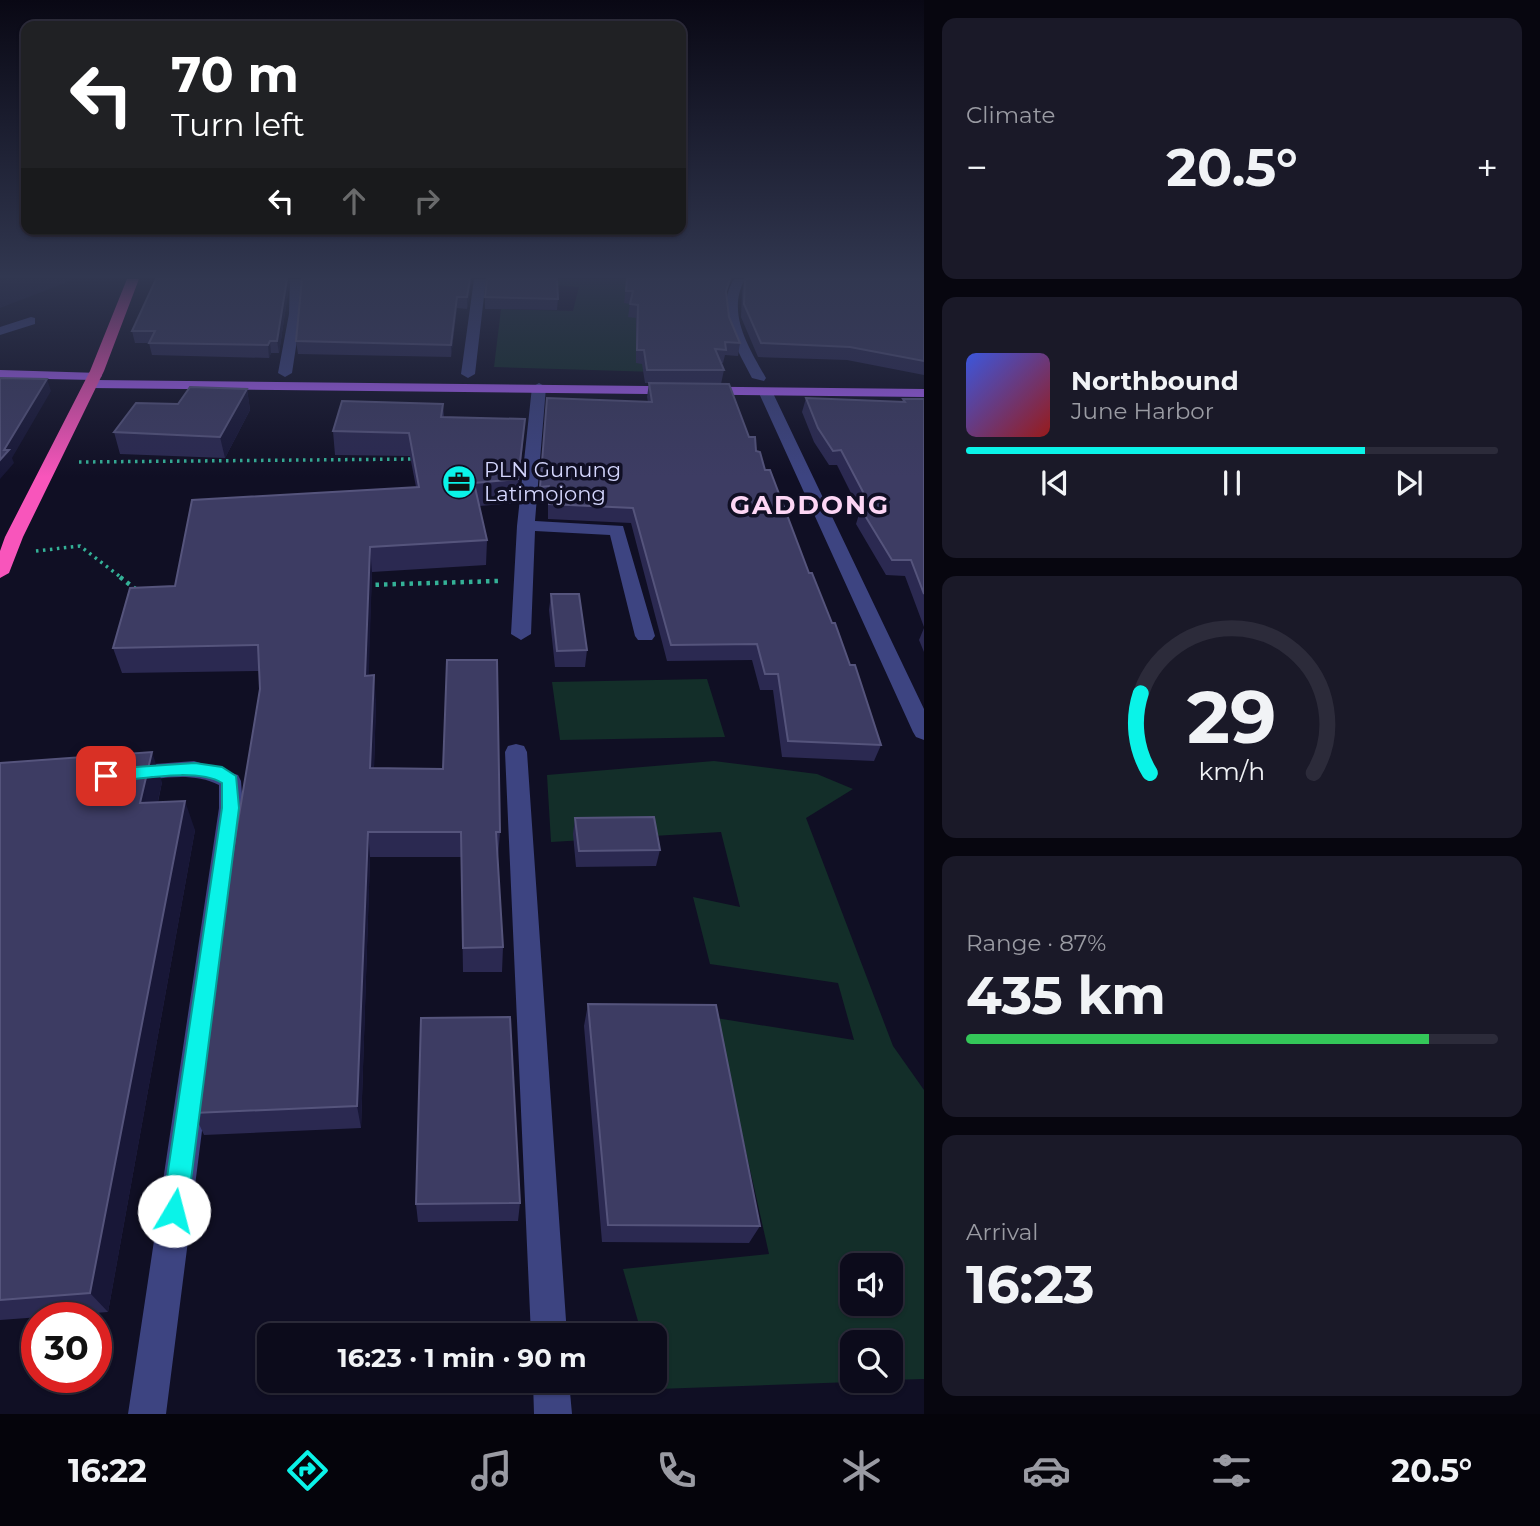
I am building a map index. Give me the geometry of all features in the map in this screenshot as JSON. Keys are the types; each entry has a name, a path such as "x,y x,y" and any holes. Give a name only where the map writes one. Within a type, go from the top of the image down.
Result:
{"highway":[{"path":"0,573 7,543 53,463 106,345"}],"main road":[{"path":"94,377 285,373 468,374 924,393"},
{"path":"0,374 539,387 924,380"}],"street":[{"path":"285,373 290,345"},
{"path":"468,374 472,345"},
{"path":"742,345 924,732"},
{"path":"521,634 525,526 539,387"},
{"path":"525,526 617,530 645,636"},
{"path":"516,752 548,1323"},
{"path":"108,775 195,769 216,771 230,780 230,808 146,1414"},
{"path":"552,1393 553,1414"}],"path":[{"path":"53,463 424,459"},
{"path":"7,543 80,546 137,591 151,591"},
{"path":"358,585 523,580"}],"green space":[{"path":"497,345 649,345 657,372 494,367"},
{"path":"707,679 725,737 560,740 552,682"},
{"path":"714,761 817,774 853,789 806,818 893,1046 924,1090 924,1379 903,1380 903,1330 840,1330 840,1382 667,1389 667,1323 639,1323 623,1269 769,1254 716,1018 854,1040 838,983 710,964 693,897 740,907 721,832 551,842 547,775"}],"building":[{"path":"637,345 725,345 726,350 715,349 724,370 647,370 644,350 637,350"},
{"path":"805,345 924,345 924,361 850,347"},
{"path":"0,378 47,379 4,450 9,450 0,460"},
{"path":"649,383 729,384 749,437 755,437 756,451 760,452 765,470 770,470 809,573 812,573 832,623 835,623 850,665 855,665 881,745 788,741 778,674 765,674 757,644 671,645 633,508 549,504 549,486 540,487 547,398 652,402"},
{"path":"190,387 247,389 220,437 114,432 136,403 178,404"},
{"path":"806,398 905,402 903,399 924,399 924,594 911,560 892,560 861,509 872,509 841,450 833,451 818,428"},
{"path":"342,401 443,404 441,417 525,419 518,479 474,483 487,540 370,547 365,676 374,675 370,768 443,769 447,660 497,660 500,832 496,832 503,947 463,948 461,832 368,832 357,1106 194,1113 214,966 260,689 258,645 113,648 130,588 175,586 192,500 419,487 409,433 333,431"},
{"path":"551,594 579,594 587,650 557,651"},
{"path":"152,752 140,803 185,801 90,1293 0,1300 0,763"},
{"path":"654,817 660,850 579,851 575,818"},
{"path":"588,1004 716,1005 760,1226 608,1225"},
{"path":"510,1017 520,1203 416,1204 421,1018"}],"place":[{"name":"PLN Gunung Latimojong","path":"459,482"}],"district":[{"name":"GADDONG","path":"810,505"}],"route":[{"path":"106,776 195,769 216,771 230,780 230,808 174,1211"}]}
